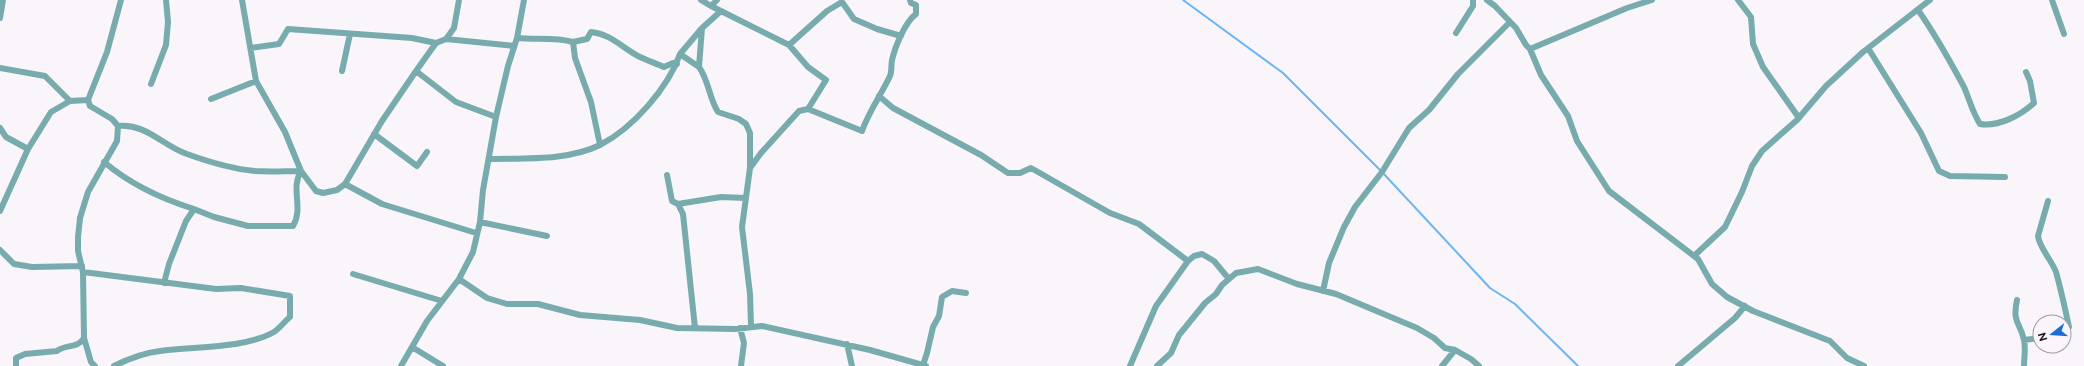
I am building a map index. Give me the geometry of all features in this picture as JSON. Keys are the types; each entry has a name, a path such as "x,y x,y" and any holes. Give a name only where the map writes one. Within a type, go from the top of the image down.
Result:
{"street":[{"path":"0,18 3,0"},
{"path":"95,366 91,362 84,338 82,269 78,251 80,218 88,192 117,141 118,126 112,119 90,106 88,100 107,52 121,0"},
{"path":"151,84 166,45 168,22 166,0"},
{"path":"242,0 256,81 285,132 301,171 316,191 323,193 337,190 346,184 374,134 436,43 446,39 514,46"},
{"path":"446,39 454,28 459,0"},
{"path":"402,366 427,321 459,279 472,252 480,222 483,190 490,159 496,117 517,38 524,0"},
{"path":"700,0 789,45 808,67 826,80 808,109"},
{"path":"712,6 717,0"},
{"path":"750,168 761,153 799,111 808,109 862,131 867,115 891,74 892,59 901,36 917,12 916,5 911,3 910,0"},
{"path":"1456,33 1473,6 1473,0"},
{"path":"1487,0 1510,22 1530,49 1541,75 1568,116 1577,141 1609,191 1698,259 1712,284 1727,297 1745,306 1830,341 1847,358 1864,366"},
{"path":"1530,49 1627,8 1652,0"},
{"path":"1738,0 1750,17 1753,44 1764,67 1799,118"},
{"path":"1694,256 1725,227 1742,192 1752,166 1762,151 1799,118 1826,86 1868,48 1930,0"},
{"path":"2052,0 2064,34"},
{"path":"789,45 827,11 842,2 854,19 877,29 901,36"},
{"path":"1918,10 1956,71 1969,98 1972,111 1980,124 1988,125 2024,112 2034,102 2030,81 2026,72"},
{"path":"490,159 542,158 586,152 600,145 623,130 651,102 668,81 677,64 680,54 702,28 721,11"},
{"path":"1323,291 1329,263 1344,227 1355,207 1382,172 1409,128 1429,110 1458,74 1510,22"},
{"path":"250,48 279,44 288,28 331,30 350,34 412,38 436,43"},
{"path":"699,67 702,28"},
{"path":"517,38 536,40 561,38 574,42 587,39 591,32 602,33 617,41 637,55 664,67 674,63 677,64"},
{"path":"342,71 350,34"},
{"path":"574,42 575,58 591,102 600,145"},
{"path":"1868,48 1920,133 1939,171 1950,176 2005,177"},
{"path":"680,54 699,67 705,75 713,104 718,112 739,119 746,124 750,133 750,168 742,228 750,294 751,326"},
{"path":"0,68 45,76 70,101"},
{"path":"416,71 456,102 496,117"},
{"path":"211,99 256,81"},
{"path":"878,96 893,108 981,155 1008,173 1020,173 1031,168 1110,213 1139,224 1188,261"},
{"path":"0,211 28,149 51,112 70,101 88,100"},
{"path":"118,126 130,124 155,136 185,154 230,167 256,171 301,171"},
{"path":"0,128 6,137 28,149"},
{"path":"374,134 417,166 427,152"},
{"path":"104,162 123,178 153,193 214,217 248,226 294,226 298,217 296,181 301,171"},
{"path":"667,176 672,202 678,204 721,197 746,198"},
{"path":"346,184 382,204 476,233"},
{"path":"2048,201 2038,236 2038,241 2044,248 2056,271 2064,297 2067,314"},
{"path":"678,204 683,214 696,328"},
{"path":"164,283 169,264 186,221 194,209"},
{"path":"480,222 547,236"},
{"path":"0,250 14,264 32,267 82,269 164,283 216,289 241,288 290,296 290,317 275,331 254,339 198,348 159,351 136,356 114,366"},
{"path":"1130,366 1156,306 1188,261 1194,256 1202,254 1214,261 1229,279"},
{"path":"1157,366 1171,353 1180,335 1193,317 1229,279 1236,273 1258,269 1297,284 1358,302 1417,328 1434,338 1445,348 1455,350 1471,359 1479,366"},
{"path":"353,274 378,283 417,292 442,300"},
{"path":"459,279 487,298 507,304 538,304 593,317 640,320 677,328 740,328 762,326 847,344 924,366 932,327 939,316 942,297 952,291 966,293"},
{"path":"2018,300 2015,310 2016,322 2024,340 2024,366"},
{"path":"1678,366 1735,318 1745,306"},
{"path":"740,328 744,343 741,366"},
{"path":"16,366 16,358 25,354 57,351 60,348 76,346 84,338"},
{"path":"2024,340 2032,339"},
{"path":"847,344 852,366"},
{"path":"412,347 443,366"},
{"path":"1442,366 1455,350"}],"waterway":[{"path":"1183,0 1283,73 1382,172 1490,288 1515,304 1578,366"}]}
